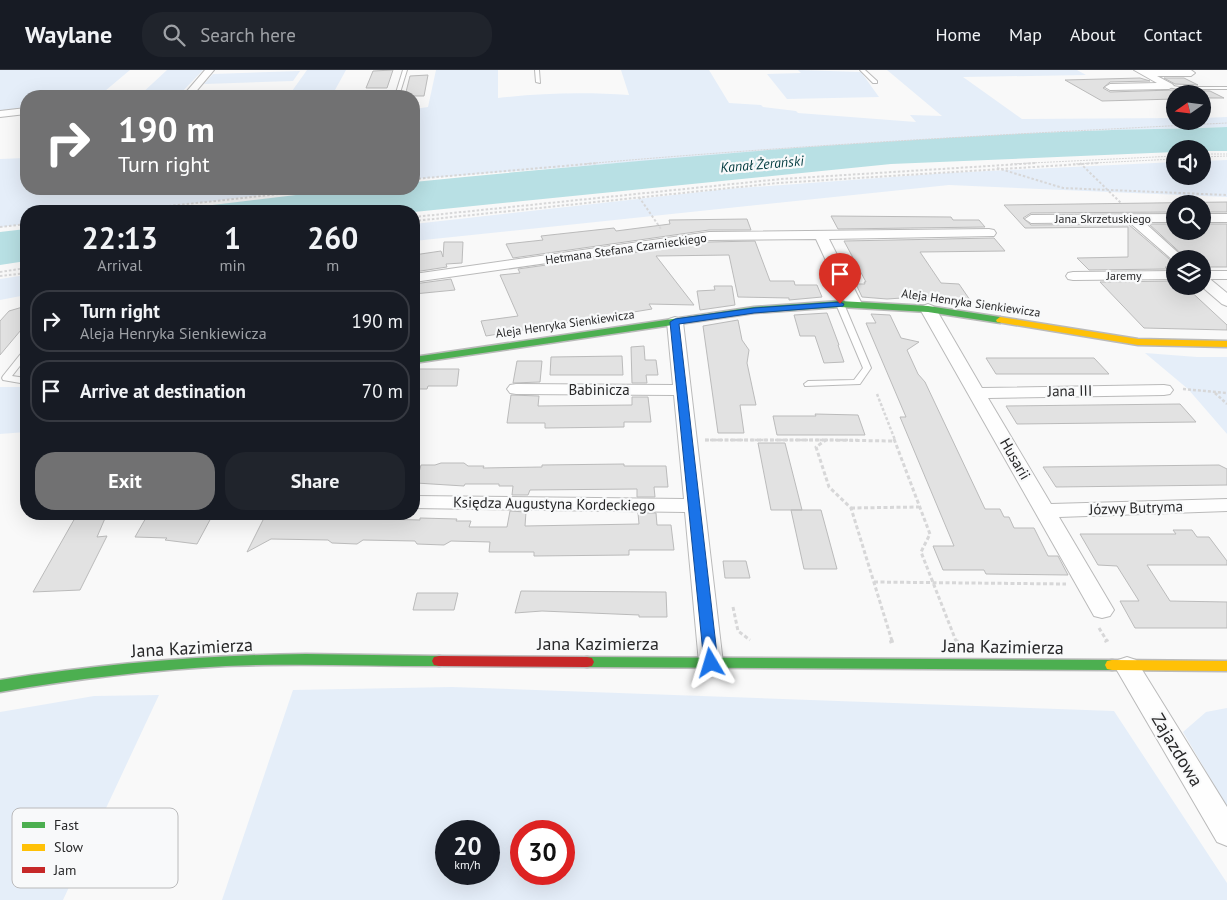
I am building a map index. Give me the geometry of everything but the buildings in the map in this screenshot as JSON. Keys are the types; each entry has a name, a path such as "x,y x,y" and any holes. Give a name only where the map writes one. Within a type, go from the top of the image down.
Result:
{"street":[{"path":"193,90 210,70"},
{"path":"1142,72 1191,73"},
{"path":"1142,72 1167,85"},
{"path":"1110,87 1166,86"},
{"path":"0,114 20,112"},
{"name":"Jana Skrzetuskiego","path":"1031,219 1166,218"},
{"path":"1211,218 1227,218"},
{"path":"1133,219 1168,250"},
{"name":"Hetmana Stefana Czarnieckiego","path":"420,277 709,236 989,233"},
{"path":"821,235 847,304"},
{"name":"Jaremy","path":"1073,276 1166,275"},
{"path":"1211,275 1227,275"},
{"path":"1211,288 1227,301"},
{"name":"Aleja Henryka Sienkiewicza","path":"420,359 754,310 847,304 928,309 1138,342 1227,344"},
{"name":"Husarii","path":"928,309 1102,610"},
{"path":"675,322 694,506 698,607 711,663"},
{"name":"Babinicza","path":"516,389 682,390"},
{"name":"Jana III","path":"976,393 1164,390"},
{"name":"Księdza Augustyna Kordeckiego","path":"420,502 694,506"},
{"name":"Józwy Butryma","path":"1045,511 1227,505"},
{"name":"Jana Kazimierza","path":"0,686 58,676 144,666 228,661 1127,667 1227,666"},
{"name":"Zajazdowa","path":"1127,667 1227,833"}],"lane":[{"path":"399,90 405,70"},
{"path":"537,70 538,82"},
{"path":"862,70 875,82"},
{"path":"1211,88 1227,88"},
{"path":"808,384 857,382 867,368 847,304"},
{"path":"3,378 20,360"},
{"path":"3,378 20,380"}],"path":[{"path":"420,178 722,152 967,136 1227,123"},
{"path":"1211,156 1227,155"},
{"path":"420,216 781,179 1076,160 1166,157"},
{"path":"420,220 778,183 1166,158"},
{"path":"1076,160 1135,216 1133,219"},
{"path":"997,168 1063,188 1227,195"},
{"path":"636,193 651,217 671,241"},
{"path":"179,205 269,195"},
{"path":"0,227 20,225"},
{"path":"0,272 20,269"},
{"path":"0,276 20,274"},
{"path":"1164,390 1227,393"},
{"path":"1215,392 1227,404"},
{"path":"877,394 930,534 921,552 957,643"},
{"path":"687,440 894,441"},
{"path":"826,440 816,447 829,487 851,508 892,643"},
{"path":"851,508 919,507"},
{"path":"874,582 1088,584"},
{"path":"733,607 736,629"}],"shaded area":[{"path":"0,70 130,70 106,90 20,90 20,109 0,111"},
{"path":"167,70 203,70 184,90 145,90"},
{"path":"307,70 346,70 335,90 293,90"},
{"path":"436,70 498,70 498,98 563,94 629,95 621,70 709,70 729,103 761,105 763,107 796,111 798,113 916,122 910,115 942,116 887,70 1077,70 1086,75 963,77 1022,119 1166,118 1166,129 1084,131 850,145 420,179 420,108 428,107"},
{"path":"798,70 861,72 879,97 787,99 767,74 801,73"},
{"path":"300,71 293,81 204,84 213,74"},
{"path":"1227,117 1227,127 1211,127 1211,118"},
{"path":"20,158 20,195 263,195 180,205 20,205 20,225 0,227 0,159"},
{"path":"1227,160 1227,197 949,185 420,240 420,223 727,189 947,173 1166,162 1166,185 1211,185 1211,161"},
{"path":"20,276 20,296 0,300 0,279"},
{"path":"1145,353 1227,357 1227,434 1188,389"},
{"path":"0,387 20,387 20,432 0,434"},
{"path":"452,687 1114,711 1227,883 1227,900 222,900 293,690"},
{"path":"159,695 106,808 12,808 12,888 69,888 63,900 0,900 0,712 94,696"},
{"path":"1227,708 1227,807 1183,732 1206,712"}],"water":[{"name":"Kanał Żerański","path":"1211,127 1227,127 1227,151 1211,151 1211,140 1166,140 1166,152 891,164 420,211 420,205 213,205 296,195 420,195 420,181 749,152 1000,135 1166,128 1166,130 1211,130"},
{"path":"20,230 20,262 0,265 0,232"}],"traffic: fast":[{"path":"420,359 754,310 840,304 928,309 1000,320"},
{"path":"0,686 113,670 226,661 439,661"},
{"path":"587,662 1112,665"}],"traffic: slow":[{"path":"1000,320 1138,342 1227,344"},
{"path":"1112,665 1227,666"}],"traffic: jam":[{"path":"439,661 587,662"}],"route":[{"path":"711,663 675,322 754,310 840,304"}]}
